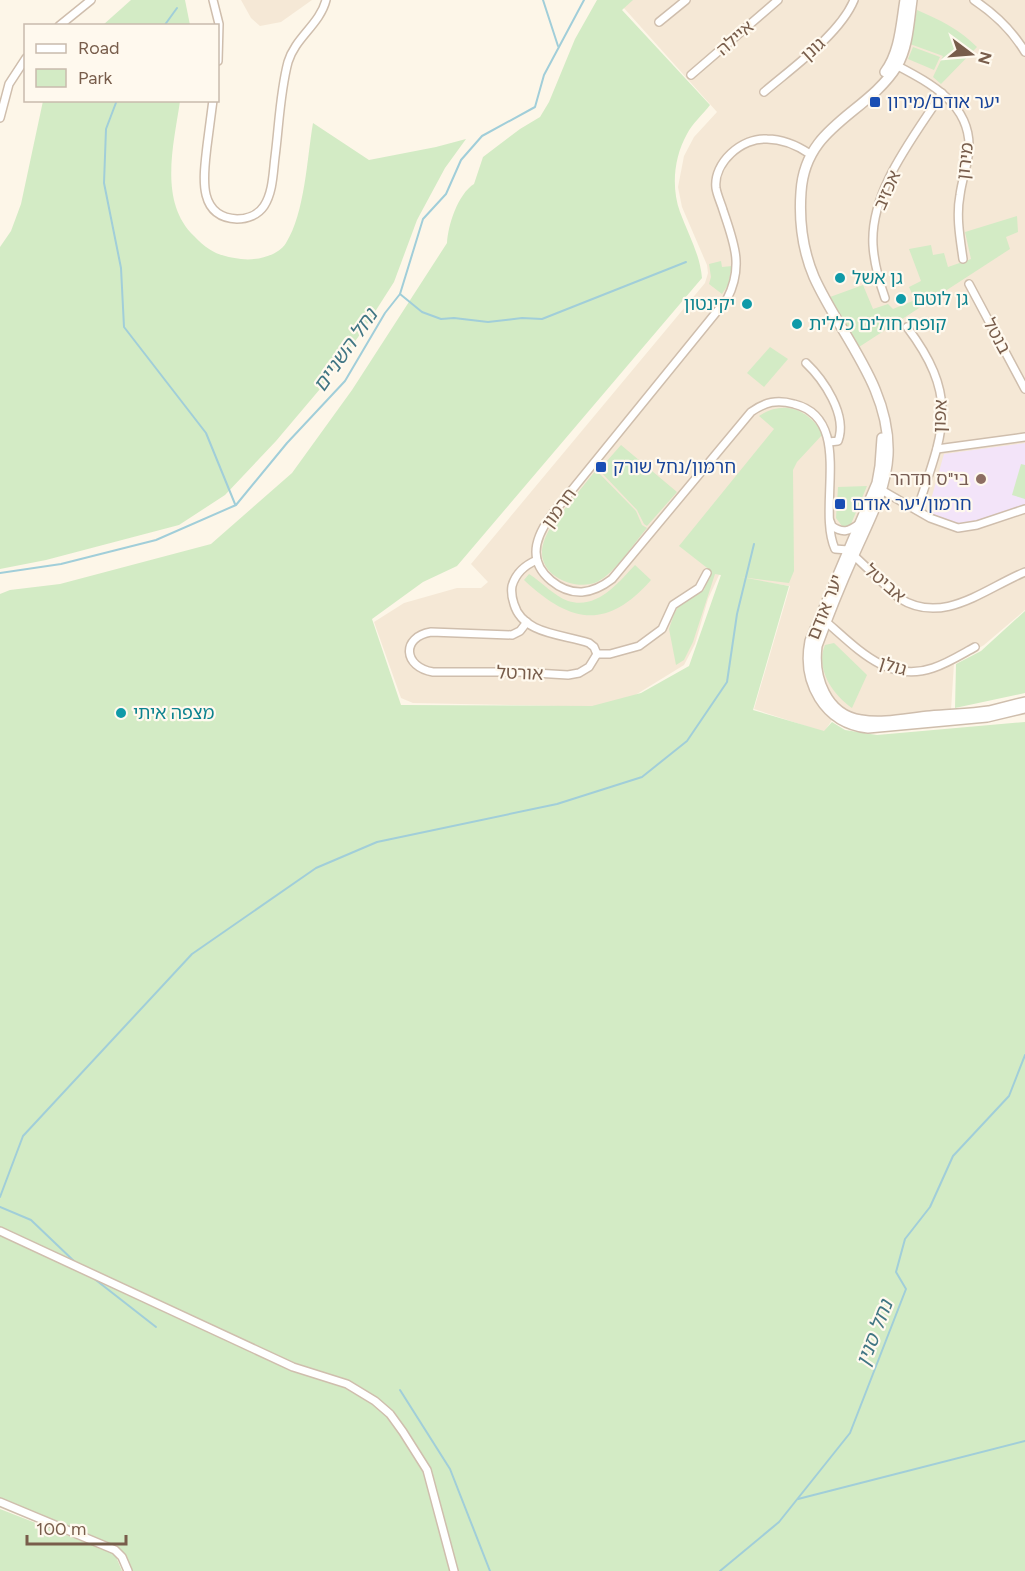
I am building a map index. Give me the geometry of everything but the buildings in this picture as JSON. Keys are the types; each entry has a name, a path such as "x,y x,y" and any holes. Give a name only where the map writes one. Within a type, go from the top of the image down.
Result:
{"street":[{"path":"61,24 91,0"},
{"path":"213,0 219,24"},
{"path":"213,102 203,177 207,198 211,207 228,218 250,217 260,211 271,190 288,61 298,40 320,13 326,0"},
{"path":"659,22 686,0"},
{"name":"איילה","path":"691,75 778,0"},
{"name":"גונן","path":"764,92 832,32 849,12 854,0"},
{"name":"יער אודם","path":"895,64 905,0"},
{"name":"יער אודם","path":"912,0 909,25 895,64 863,102 825,135 810,154 801,194 801,223 805,249 814,276 872,380 882,411 879,488 808,651 810,677 820,700 831,713 860,727 875,728 987,717 1025,708"},
{"path":"974,0 990,10 1004,24 1025,52"},
{"path":"0,118 9,84 24,61"},
{"name":"מירון","path":"895,64 925,80 942,93 957,108 968,134 969,148 958,210 963,259"},
{"name":"אכזיב","path":"885,298 874,259 876,210 890,177 942,93"},
{"name":"חרמון","path":"537,560 536,550 539,539 550,517 728,299 737,273 734,245 716,188 720,166 726,158 744,145 766,138 790,144 810,154"},
{"name":"בנטל","path":"969,284 1025,389"},
{"name":"אפון","path":"907,327 923,348 939,382 942,401 942,419 937,449 918,510"},
{"path":"806,363 828,390 836,409 840,435 838,441 829,442"},
{"path":"707,573 699,588 673,605 662,629 639,646 610,654 597,654 589,643 548,633 527,622 515,609 512,588 520,570 537,560 549,579 561,587 580,592 602,586 612,579 751,412 772,401 799,405 811,411 820,420 829,442 829,530 835,549 851,553"},
{"path":"937,449 1025,437"},
{"path":"879,488 950,526 966,528 1025,509"},
{"name":"יער אודם","path":"851,553 860,524 879,488"},
{"path":"829,518 832,526 844,532 860,524"},
{"name":"אביטל","path":"851,553 899,598 915,606 936,609 955,606 1025,572"},
{"name":"יער אודם","path":"823,620 816,655 819,680 826,696 835,708 855,718 880,721 988,711 1025,702"},
{"name":"גולן","path":"823,620 876,663 902,673 935,668 975,647"},
{"name":"אורטל","path":"527,622 520,631 512,635 421,633 410,646 413,664 420,669 433,672 518,672 568,675 579,673 589,667 597,654"},
{"path":"0,1231 293,1367 347,1384 375,1401 390,1414 427,1470 454,1571"},
{"path":"0,1502 115,1550 122,1557 128,1571"}],"shaded area":[{"path":"241,0 312,0 281,22 260,26 251,18"},
{"path":"631,0 1025,0 1025,610 984,645 954,663 950,726 861,731 832,720 824,732 754,709 790,586 719,575 708,599 695,644 684,665 624,702 609,707 413,703 401,698 374,622 404,603 457,588 481,588 488,582 471,564 705,283 708,273 707,265 682,207 678,187 684,156 694,137 717,112 623,7"},
{"name":"בי\"ס תדהר","path":"1025,443 1025,505 972,522 958,524 931,516 928,510 944,454"}],"green space":[{"path":"131,0 185,0 190,24 104,24"},
{"path":"597,0 633,0 622,10 710,105 687,134 679,152 675,172 677,202 696,252 702,278 457,566 423,582 372,619 401,705 592,706 641,693 689,666 721,575 715,574 693,642 684,660 676,665 669,629 674,614 678,607 704,590 711,571 679,546 774,429 759,416 778,408 787,408 803,413 823,434 797,462 793,470 794,571 789,583 741,577 789,586 753,710 824,731 832,722 845,730 877,735 1025,722 1025,1571 132,1571 123,1552 116,1545 66,1527 0,1498 0,594 10,590 60,584 211,544 292,473 352,390 447,243 455,210 463,195 474,184 483,157 540,117 549,102 575,39"},
{"path":"917,10 949,26 977,47 941,84 933,77 943,56 910,44"},
{"path":"913,47 940,57 934,70 908,59"},
{"path":"43,102 180,102 171,172 176,206 183,222 205,246 220,255 241,259 266,257 278,251 286,243 301,201 313,123 369,160 466,139 445,168 417,220 394,282 364,329 320,389 276,441 225,495 179,525 46,560 0,569 0,247 11,231 21,204"},
{"path":"1017,216 1018,232 1006,237 1010,249 859,347 830,297 863,285 873,309 888,304 893,309 915,300 909,287 921,281 909,249 931,245 933,255 944,253 948,267 971,259 965,232"},
{"path":"721,261 722,267 732,266 728,285 722,294 709,284 711,277 709,264"},
{"path":"770,347 788,359 764,387 747,373"},
{"path":"621,445 677,492 647,526 637,510 599,470"},
{"path":"1021,464 1025,465 1025,499 1012,495"},
{"path":"596,470 636,511 642,525 647,528 604,578 597,582 579,585 561,580 553,574 547,568 542,550 553,524"},
{"path":"867,486 851,524 842,526 836,518 838,487"},
{"path":"635,565 651,580 635,596 604,614 573,613 557,606 524,580 529,574 563,599 579,603 588,602 606,593"},
{"path":"1025,611 1025,693 955,708 956,664 981,651"},
{"path":"834,643 867,675 852,708 832,689 824,672 822,663 825,645"},
{"path":"0,1509 115,1554 122,1571 0,1571"}],"waterway":[{"path":"543,0 558,46"},
{"name":"נחל השניים","path":"0,573 61,564 156,540 236,505 287,443 345,381 385,313 400,294 423,219 446,194 461,160 482,136 535,107 544,75 584,0"},
{"path":"165,24 177,8"},
{"path":"116,102 106,129 104,183 121,268 124,327 206,433 235,504"},
{"path":"400,294 422,312 441,319 454,318 488,322 522,318 542,319 686,262"},
{"path":"0,1197 23,1136 192,954 316,868 377,842 557,804 642,777 687,741 727,682 737,614 754,544"},
{"name":"נחל סנין","path":"720,1571 779,1522 850,1433 906,1289 896,1272 905,1239 930,1207 953,1156 1009,1096 1025,1055"},
{"path":"0,1207 31,1220 76,1263"},
{"path":"92,1277 156,1327"},
{"path":"400,1390 450,1469 490,1571"},
{"path":"798,1499 1025,1441"}],"place":[{"name":"יער אודם/מירון","path":"875,102"},
{"name":"גן אשל","path":"840,278"},
{"name":"גן לוטם","path":"901,299"},
{"name":"יקינטון","path":"747,304"},
{"name":"קופת חולים כללית","path":"797,324"},
{"name":"חרמון/נחל שורק","path":"601,467"},
{"name":"בי\"ס תדהר","path":"981,479"},
{"name":"חרמון/יער אודם","path":"840,504"},
{"name":"מצפה איתי","path":"121,713"}]}
